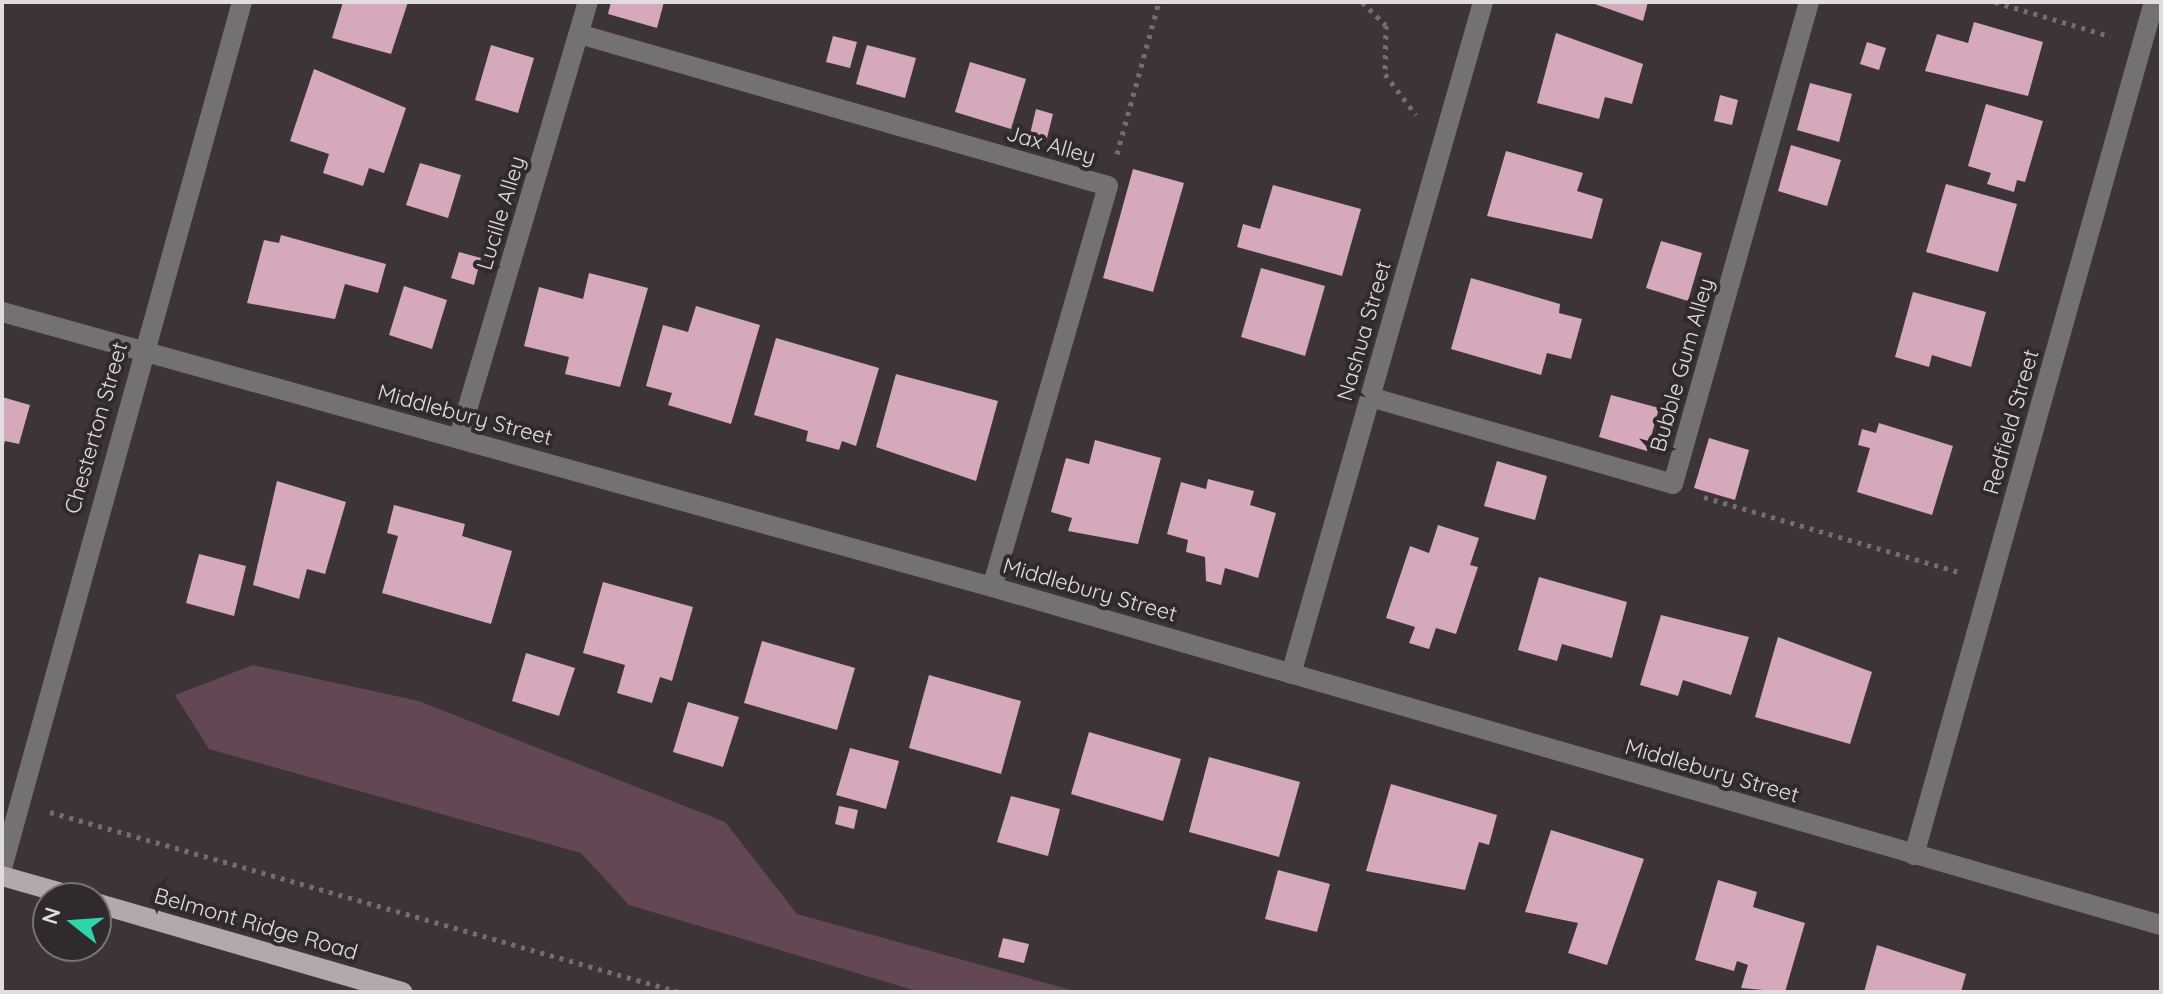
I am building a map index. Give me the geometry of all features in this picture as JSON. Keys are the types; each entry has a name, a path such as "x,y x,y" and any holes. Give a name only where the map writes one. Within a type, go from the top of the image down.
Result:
{"main road":[{"path":"2,876 32,885"},
{"name":"Belmont Ridge Road","path":"112,908 402,992"}],"street":[{"name":"Chesterton Street","path":"2,868 142,353 242,2"},
{"name":"Lucille Alley","path":"459,437 588,2"},
{"name":"Nashua Street","path":"1291,674 1483,2"},
{"name":"Bubble Gum Alley","path":"1370,397 1673,484 1809,2"},
{"name":"Redfield Street","path":"1914,855 2154,2"},
{"name":"Jax Alley","path":"579,34 1108,186 992,587"},
{"name":"Middlebury Street","path":"2,312 992,587 2161,925"}],"path":[{"path":"1108,186 1159,2"},
{"path":"1364,2 1386,25 1385,74 1396,93 1445,135"},
{"path":"1995,2 2142,45"},
{"path":"1673,484 1991,581"},
{"path":"17,806 87,819 679,992"}],"shaded area":[{"path":"253,665 419,701 725,822 797,914 1078,992 920,992 629,905 581,853 209,749 175,695"}],"building":[{"path":"343,2 408,2 391,54 332,38"},
{"path":"611,2 664,2 657,28 608,14"},
{"path":"1589,2 1648,2 1643,21"},
{"path":"1974,22 2043,42 2028,96 1925,71 1937,34 1968,43"},
{"path":"1556,33 1643,64 1632,104 1605,97 1599,119 1537,103"},
{"path":"833,36 857,42 850,68 826,62"},
{"path":"1867,42 1886,48 1879,70 1860,64"},
{"path":"491,45 534,58 518,113 475,100"},
{"path":"867,45 916,58 905,98 856,84"},
{"path":"970,62 1026,79 1011,129 955,112"},
{"path":"314,69 406,108 384,173 369,168 363,186 323,173 329,154 290,141"},
{"path":"1810,83 1852,94 1839,142 1797,130"},
{"path":"1720,95 1738,100 1732,125 1714,121"},
{"path":"1986,104 2043,121 2025,182 2017,180 2014,192 1987,184 1991,173 1968,166"},
{"path":"1036,109 1053,114 1047,138 1030,134"},
{"path":"1791,145 1841,160 1827,206 1778,191"},
{"path":"1506,151 1583,173 1577,191 1603,199 1592,239 1487,216"},
{"path":"420,163 461,175 448,218 406,205"},
{"path":"1133,169 1184,183 1153,292 1103,278"},
{"path":"1946,184 2017,204 1998,272 1926,252"},
{"path":"1273,185 1361,209 1342,276 1237,247 1243,224 1260,229"},
{"path":"281,235 386,264 378,293 345,284 335,319 247,303 264,240 279,243"},
{"path":"1661,241 1702,253 1688,301 1646,288"},
{"path":"459,252 481,258 474,285 451,278"},
{"path":"1261,268 1325,286 1305,356 1241,337"},
{"path":"589,273 648,288 620,387 565,374 569,357 524,346 539,287 583,299"},
{"path":"1471,278 1560,304 1559,313 1582,319 1571,359 1547,353 1541,375 1451,349"},
{"path":"404,286 447,300 432,349 389,335"},
{"path":"1913,292 1986,312 1971,367 1932,355 1929,367 1895,357"},
{"path":"696,306 760,325 731,424 668,405 672,393 646,386 663,325 688,332"},
{"path":"776,338 879,368 856,446 842,441 839,450 806,441 808,431 754,415"},
{"path":"896,374 998,401 976,481 876,447"},
{"path":"1611,395 1659,408 1647,451 1599,437"},
{"path":"2,397 30,405 19,444 5,441 3,448"},
{"path":"1879,423 1953,446 1932,515 1857,492 1870,448 1858,445 1862,429 1876,433"},
{"path":"1709,438 1749,450 1735,500 1694,488"},
{"path":"1095,440 1161,458 1138,544 1068,531 1072,518 1051,512 1066,458 1089,464"},
{"path":"1497,461 1547,476 1535,520 1484,506"},
{"path":"1208,479 1254,491 1250,505 1276,513 1258,578 1225,568 1221,585 1206,581 1205,557 1186,552 1188,540 1167,534 1181,482 1206,489"},
{"path":"277,481 346,502 325,574 307,569 299,599 253,585"},
{"path":"394,505 465,524 462,536 512,551 491,624 382,593 398,536 387,533"},
{"path":"1438,525 1479,538 1470,565 1478,567 1456,634 1436,628 1429,649 1409,643 1415,627 1386,618 1410,546 1429,553"},
{"path":"199,554 246,566 234,616 186,603"},
{"path":"1539,577 1627,602 1612,658 1562,644 1557,661 1518,650"},
{"path":"603,582 693,607 672,681 660,677 652,703 617,693 625,665 583,653"},
{"path":"1661,615 1749,637 1731,695 1683,680 1678,696 1640,685"},
{"path":"1778,637 1872,672 1850,744 1755,717"},
{"path":"762,641 855,668 837,730 744,703"},
{"path":"526,653 575,668 559,716 512,701"},
{"path":"929,675 1021,701 1001,774 909,748"},
{"path":"688,702 739,717 723,767 673,752"},
{"path":"1089,732 1181,759 1163,821 1071,794"},
{"path":"850,748 899,761 886,809 836,795"},
{"path":"1209,757 1300,782 1279,857 1189,832"},
{"path":"1391,784 1497,815 1489,845 1479,842 1465,890 1366,871"},
{"path":"1011,796 1060,809 1048,856 997,842"},
{"path":"839,806 858,810 854,829 835,824"},
{"path":"1551,830 1644,859 1607,965 1568,953 1578,923 1525,912"},
{"path":"1278,870 1330,884 1317,932 1265,919"},
{"path":"1718,880 1757,892 1753,907 1805,923 1785,992 1741,988 1748,965 1737,961 1734,971 1695,960"},
{"path":"1003,938 1029,944 1024,963 998,957"},
{"path":"1877,945 1966,974 1961,992 1864,992"}]}
